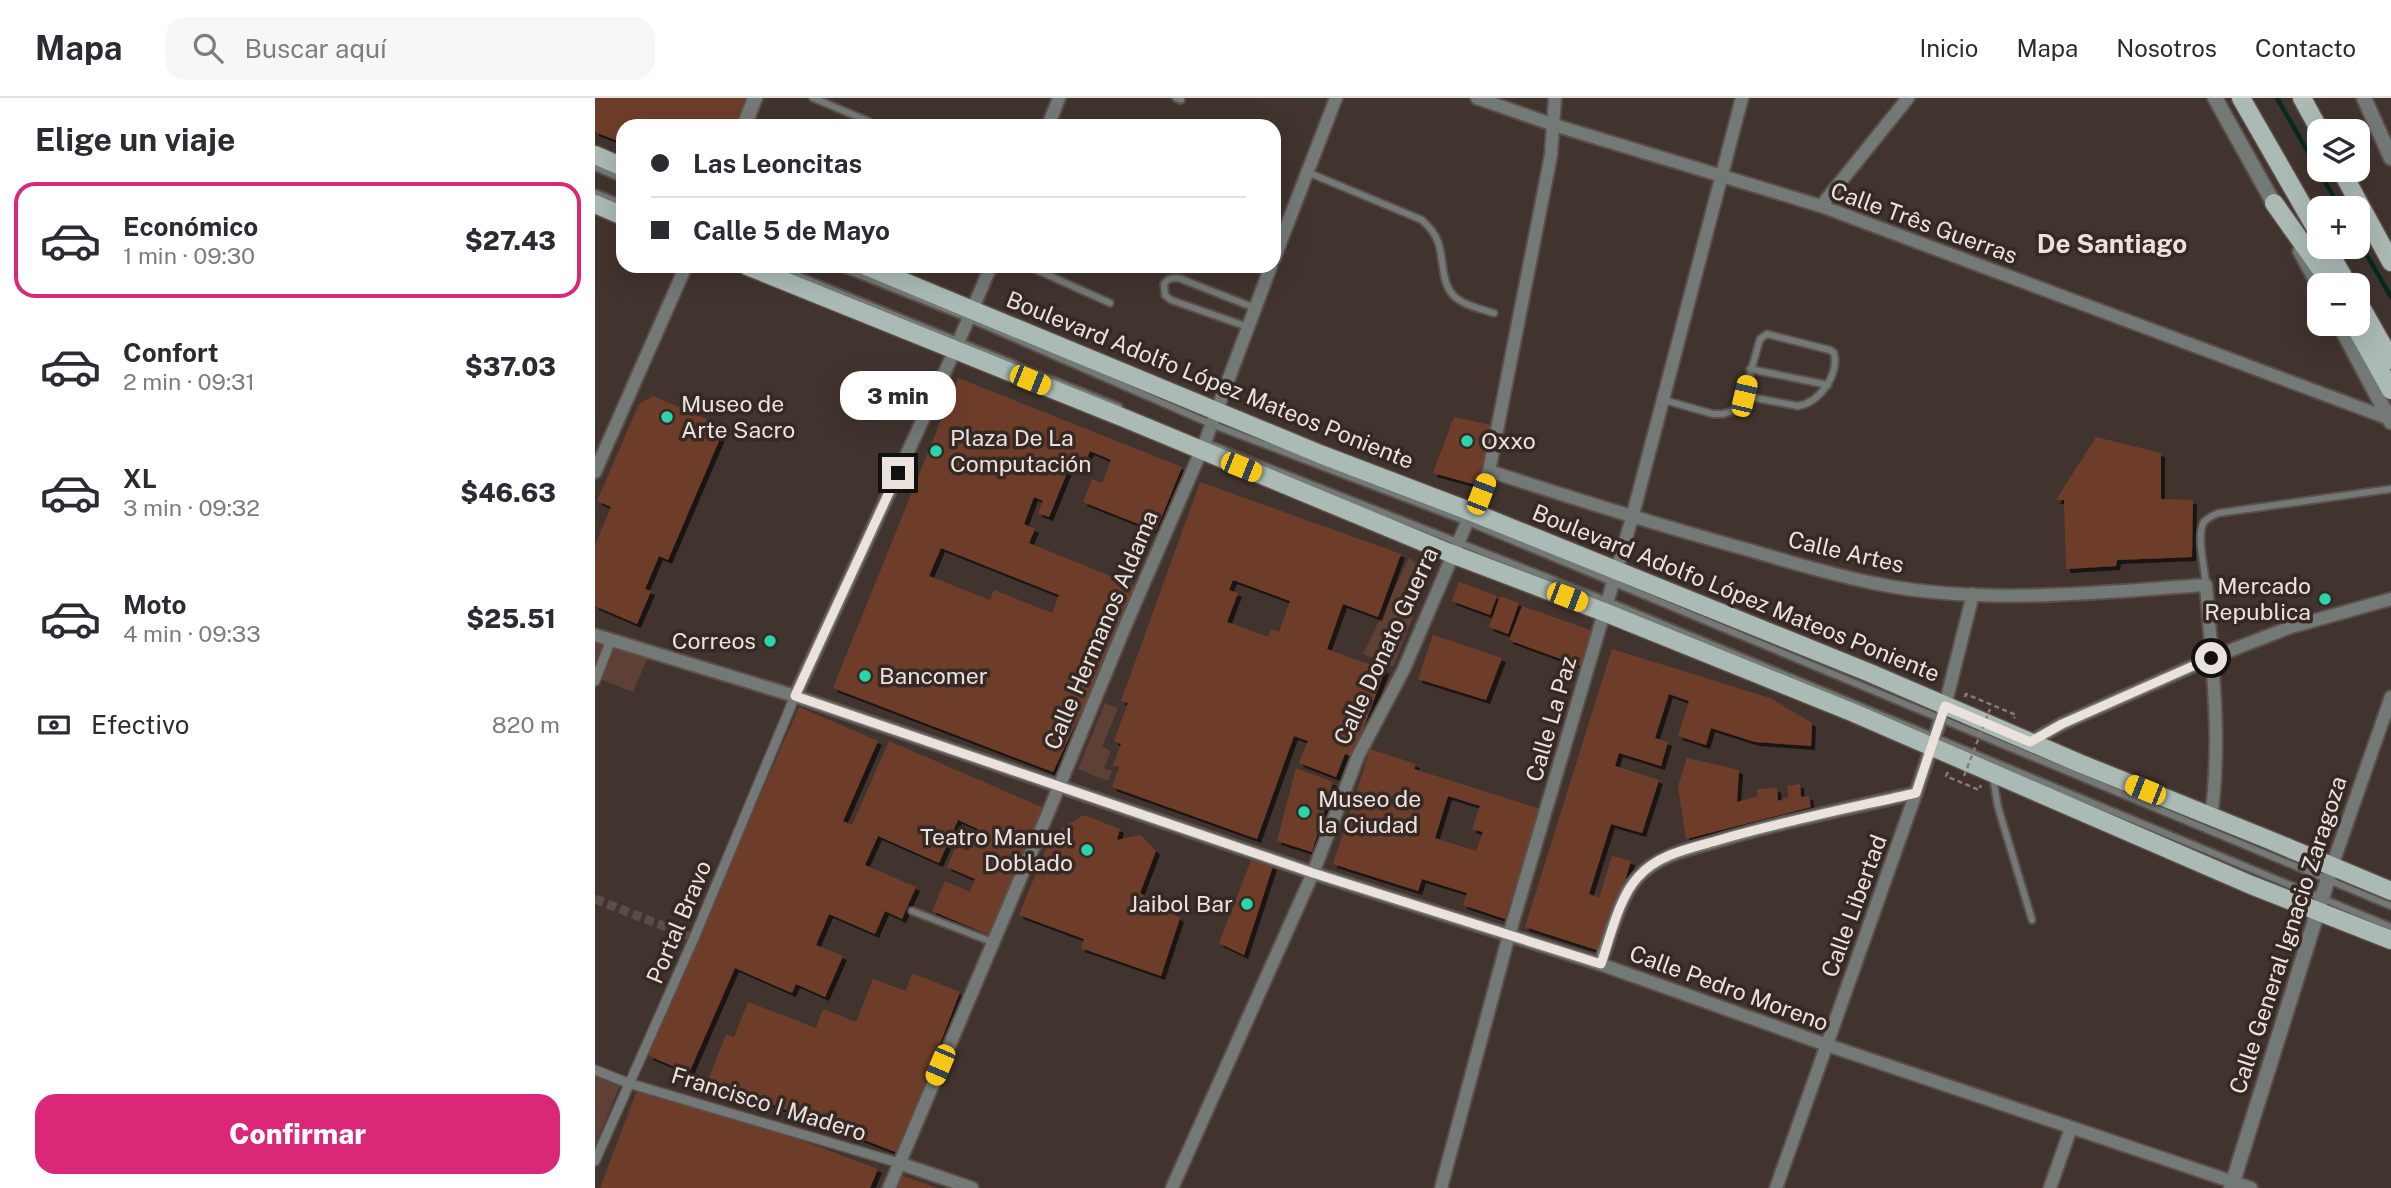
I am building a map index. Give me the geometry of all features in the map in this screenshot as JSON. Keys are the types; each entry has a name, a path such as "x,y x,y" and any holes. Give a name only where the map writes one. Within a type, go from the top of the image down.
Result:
{"main road":[{"path":"2241,98 2307,213"},
{"path":"2302,98 2313,119"},
{"path":"595,155 616,164"},
{"path":"2348,182 2391,262"},
{"path":"2274,203 2324,273"},
{"path":"595,204 616,213"},
{"path":"766,273 957,345 1455,548 1606,606 1933,742 1992,771 2320,905 2391,940"},
{"name":"Boulevard Adolfo López Mateos Poniente","path":"881,273 971,314 1079,356 1214,417 1320,454 1614,576 1845,663 1943,712 2030,742 2211,817 2330,873 2391,891"},
{"path":"2370,323 2391,360"},
{"path":"2361,336 2391,390"}],"street":[{"path":"747,119 755,98"},
{"path":"1051,119 1059,98"},
{"path":"1281,241 1336,98"},
{"name":"Calle Três Guerras","path":"1477,98 1554,125 1821,206 2390,420"},
{"name":"Calle Donato Guerra","path":"1172,1188 1313,873 1358,756 1404,669 1489,471 1551,155 1555,98"},
{"name":"Calle La Paz","path":"1441,1188 1509,935 1632,518 1742,98"},
{"path":"1821,206 1908,98"},
{"path":"2215,98 2312,273"},
{"path":"2364,98 2391,158"},
{"path":"595,472 683,273"},
{"path":"795,696 988,273"},
{"name":"Calle Hermanos Aldama","path":"889,1188 1059,786 1199,443 1214,417 1268,273"},
{"path":"2345,336 2390,420"},
{"name":"Calle Artes","path":"1489,471 1632,518 1815,569 1884,585 1973,594 2032,596 2206,585"},
{"path":"2206,585 2216,753 2216,784 2211,817"},
{"name":"Calle Libertad","path":"1776,1188 1943,712 1973,594"},
{"path":"2030,742 2062,724 2211,658 2291,627 2391,599"},
{"name":"Calle Pedro Moreno","path":"595,635 795,696 1313,873 1601,964 2232,1185 2251,1188"},
{"path":"595,681 611,640"},
{"name":"Portal Bravo","path":"595,1161 694,938 795,696"},
{"name":"Calle General Ignacio Zaragoza","path":"2232,1185 2330,873 2391,697"},
{"path":"1601,964 1627,892 1637,877 1652,864 1674,853 1755,829 1916,793"},
{"name":"Francisco I Madero","path":"595,1070 628,1083 899,1163"},
{"path":"2050,1188 2071,1128"},
{"path":"899,1163 972,1188"}],"lane":[{"path":"813,98 863,119"},
{"path":"595,167 616,176"},
{"path":"1307,172 1422,220 1433,231 1438,242 1447,285 1453,296 1493,313"},
{"path":"595,193 616,201"},
{"path":"790,273 957,345 1127,410"},
{"path":"857,273 971,314"},
{"path":"1044,273 1110,303"},
{"path":"1248,327 1171,300 1165,295 1164,284 1167,280 1181,279 1255,308"},
{"path":"1662,400 1713,414 1732,411 1744,396 1760,339 1767,334 1830,350 1835,354 1836,362 1828,385 1814,400 1798,406 1744,396"},
{"path":"1750,369 1828,385"},
{"path":"2206,585 2201,533 2207,518 2219,513 2391,489"},
{"path":"1943,712 2330,873 2391,905"},
{"path":"1933,742 2320,905 2391,927"},
{"path":"1992,771 1998,807 2032,920"},
{"path":"912,911 992,942"}],"path":[{"path":"1966,694 2016,715"},
{"path":"1964,776 1990,709"},
{"path":"1946,776 1979,790"}],"shaded area":[{"path":"1409,558 1430,574 1393,667 1363,654"},
{"path":"595,641 647,659 633,692 595,677"},
{"path":"1105,703 1118,708 1102,747 1111,751 1104,768 1112,771 1108,781 1078,769"},
{"path":"595,1076 620,1085 595,1146"}],"building":[{"path":"595,98 746,98 737,119 616,119 616,140 595,132"},
{"path":"958,378 1182,467 1156,531 1083,502 1092,479 1102,483 1111,460 1090,451 1083,468 1071,463 1049,517 1038,513 1043,501 1034,497 1024,524 1035,529 1029,543 1135,586 1108,655 1053,772 833,688","holes":["941,548 1059,595 1052,613 994,590 990,600 929,576"]},
{"path":"653,396 725,427 668,560 659,556 645,589 651,591 637,624 595,606 595,545 611,507 597,501 639,404"},
{"name":"Oxxo","path":"1454,417 1491,425 1480,486 1433,473"},
{"path":"2096,437 2161,453 2161,499 2193,500 2192,557 2117,560 2116,566 2066,569 2064,500 2056,500"},
{"path":"1200,482 1401,554 1378,617 1343,604 1327,649 1385,670 1353,757 1345,754 1336,777 1299,763 1308,741 1294,736 1257,839 1112,787 1119,767 1113,765 1121,744 1114,741 1128,703 1121,701","holes":["1233,580 1290,601 1279,632 1271,629 1268,637 1227,622 1238,593 1229,590"]},
{"path":"1459,582 1497,596 1490,615 1452,601"},
{"path":"1500,596 1519,603 1508,634 1489,627"},
{"path":"1522,606 1593,631 1580,666 1509,640"},
{"path":"1433,635 1502,658 1486,700 1418,679"},
{"path":"1612,649 1770,698 1812,723 1811,746 1755,742 1711,728 1706,745 1678,736 1689,701 1669,694 1655,738 1668,742 1661,766 1619,753 1615,766 1659,780 1642,833 1611,824 1589,894 1599,898 1612,856 1631,861 1603,952 1525,927"},
{"path":"799,707 878,741 843,821 852,825 889,741 1046,809 991,936 932,911 945,881 970,892 975,879 947,867 956,846 968,851 978,829 958,820 939,863 878,836 865,865 916,887 902,919 885,911 875,934 829,914 816,945 843,956 825,997 796,984 792,993 735,968 689,1073 649,1056 649,1048"},
{"path":"1370,749 1416,764 1414,769 1540,809 1505,919 1463,905 1467,893 1422,879 1418,891 1333,864","holes":["1448,796 1480,806 1472,829 1483,832 1476,851 1435,838"]},
{"path":"1687,758 1739,770 1737,802 1758,796 1757,789 1777,788 1778,801 1789,797 1787,786 1800,784 1801,797 1809,796 1811,807 1686,839 1678,786"},
{"name":"Museo de la Ciudad","path":"1296,768 1333,782 1312,852 1277,841"},
{"path":"1084,815 1120,829 1117,840 1141,835 1156,851 1140,893 1180,918 1161,976 1081,948 1084,939 1019,915 1052,834"},
{"name":"Jaibol Bar","path":"1252,858 1273,866 1244,955 1219,943"},
{"path":"912,973 960,992 898,1153 708,1080 726,1034 734,1037 748,1002 816,1028 823,1009 856,1022 873,979 906,991"},
{"path":"638,1088 784,1134 878,1169 870,1188 600,1188"},
{"path":"898,1174 937,1188 893,1188"}],"waterway":[{"path":"2277,98 2333,196"},
{"path":"2369,259 2391,297"}],"tunnel":[{"path":"595,899 694,938"}],"place":[{"name":"Museo de Arte Sacro","path":"667,417"},
{"name":"Oxxo","path":"1467,441"},
{"name":"Plaza De La Computación","path":"936,451"},
{"name":"Mercado Republica","path":"2325,599"},
{"name":"Correos","path":"770,641"},
{"name":"Bancomer","path":"865,676"},
{"name":"Museo de la Ciudad","path":"1304,812"},
{"name":"Teatro Manuel Doblado","path":"1087,850"},
{"name":"Jaibol Bar","path":"1247,904"}],"district":[{"name":"De Santiago","path":"2112,244"}],"route":[{"path":"898,473 795,696 1313,873 1601,964 1627,892 1637,877 1652,864 1674,853 1755,829 1916,793 1945,706 2030,742 2062,724 2211,658"}]}
